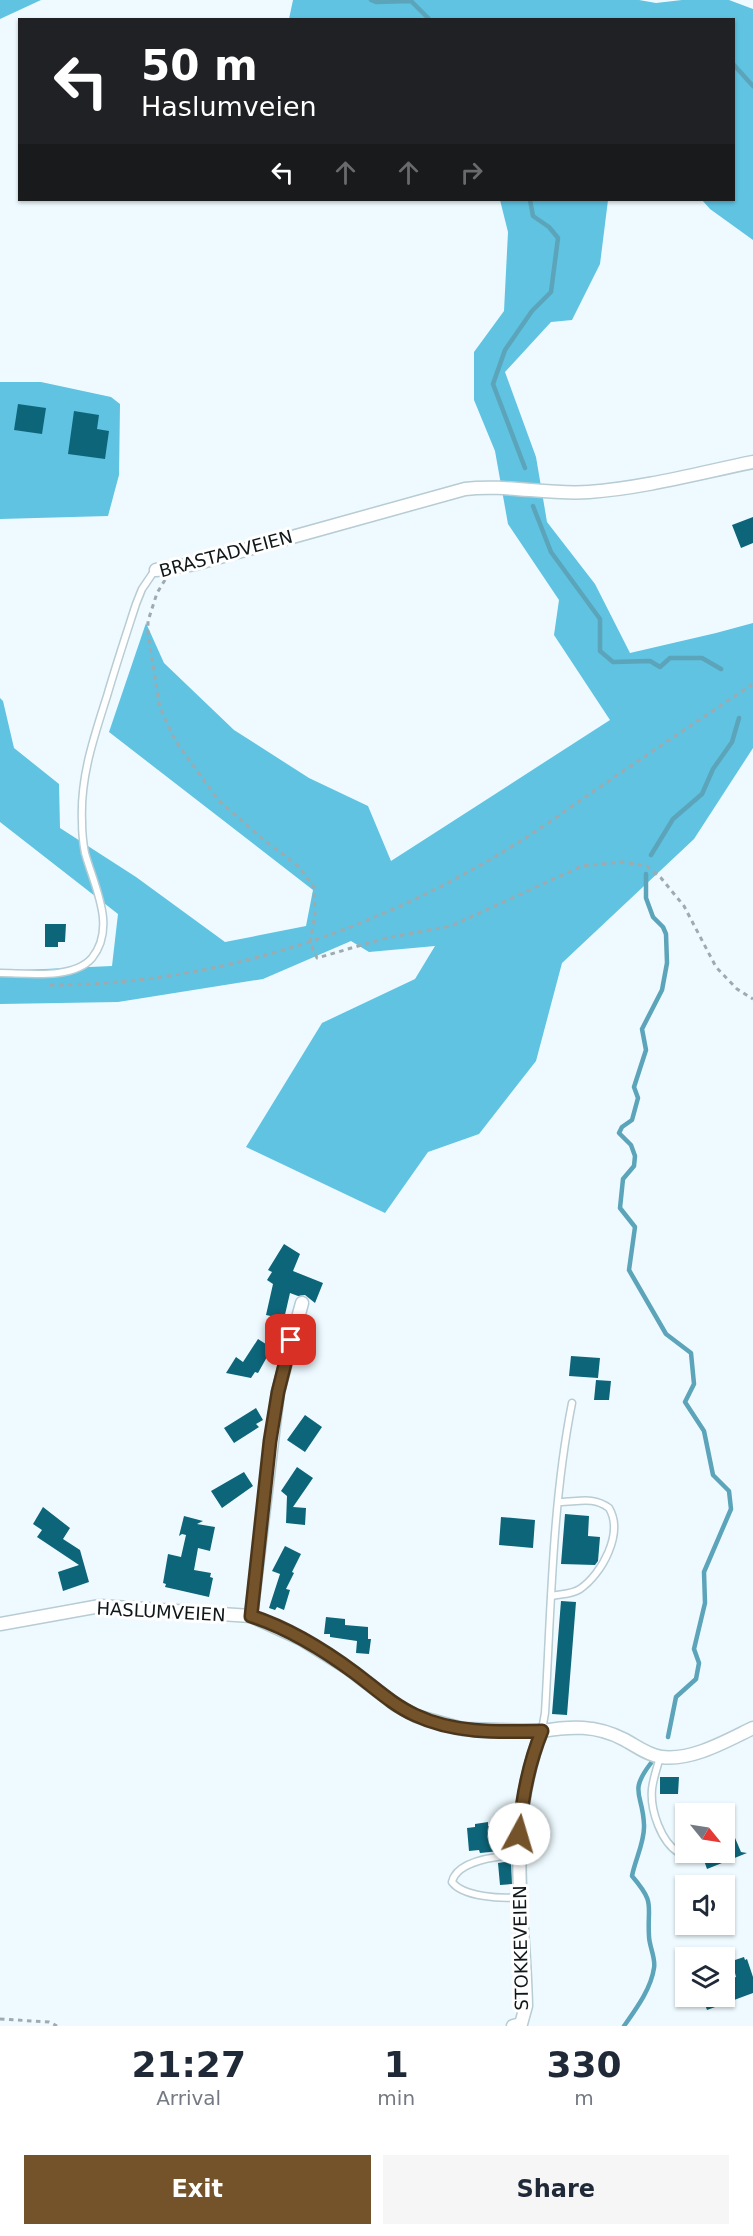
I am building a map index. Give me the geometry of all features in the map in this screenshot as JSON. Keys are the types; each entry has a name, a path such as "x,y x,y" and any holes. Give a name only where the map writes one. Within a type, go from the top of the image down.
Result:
{"street":[{"name":"BRASTADVEIEN","path":"156,570 205,562 465,489 490,487 589,492 688,476 753,462"},
{"name":"HASLUMVEIEN","path":"251,1616 278,1392 302,1303"},
{"name":"HASLUMVEIEN","path":"0,1624 100,1606 251,1616 301,1639 349,1669 396,1705 416,1716 463,1729 542,1731"},
{"path":"542,1731 566,1727 589,1727 611,1733 646,1752 660,1756 700,1751 753,1728"},
{"name":"STOKKEVEIEN","path":"519,2025 526,2006 518,1856 523,1795 532,1755 542,1731"}],"lane":[{"name":"BRASTADVEIEN","path":"0,973 53,974 76,969 91,959 99,946 104,929 104,916 85,850 82,821 83,783 92,742 136,604 142,589 156,570"},
{"path":"542,1731 560,1502 572,1403"},
{"path":"552,1596 576,1591 588,1582 608,1553 614,1525 609,1508 597,1501 590,1499 560,1502"},
{"path":"660,1756 652,1792 654,1809 660,1828 670,1846 675,1850"},
{"path":"518,1856 488,1858 465,1866 454,1876 452,1882 460,1891 469,1894 520,1897"}],"path":[{"path":"171,569 157,593 148,621 148,635 160,708 175,740 219,801 298,866 314,886 315,915 310,942 317,958 386,938 451,926 582,866 622,862 647,866 661,878 684,906 716,967 737,989 753,999"},
{"path":"41,985 89,984 158,978 227,965 310,942 417,899 503,852 753,684"},
{"path":"0,2019 49,2022 57,2026"}],"shaded area":[{"path":"0,0 41,0 0,19"},
{"path":"293,0 639,0 656,3 682,0 729,0 753,9 753,240 710,209 703,201 735,201 735,18 289,18"},
{"path":"500,201 608,201 600,264 572,320 551,322 505,372 536,457 547,522 595,584 630,653 753,623 753,748 694,839 562,963 536,1061 479,1134 428,1152 385,1213 246,1147 322,1023 415,979 435,946 369,952 351,941 263,979 118,1002 0,1004 0,971 112,966 118,914 0,822 0,698 3,701 14,748 59,784 60,828 136,877 225,942 306,926 313,890 109,732 146,623 164,663 234,730 309,778 368,806 391,861 610,720 554,635 559,600 508,524 495,451 474,400 474,352 504,311 508,232"},
{"path":"0,382 41,382 111,397 120,404 119,475 108,516 0,519"}],"building":[{"path":"18,404 46,408 42,434 14,430"},
{"path":"74,411 99,415 97,429 109,431 105,459 68,454"},
{"path":"753,517 753,543 741,548 732,525"},
{"path":"45,924 66,924 65,942 58,942 58,947 45,947"},
{"path":"284,1244 300,1254 293,1271 323,1283 315,1303 305,1295 298,1296 290,1293 284,1319 266,1315 273,1284 267,1280 272,1272 268,1270"},
{"path":"258,1339 272,1348 258,1373 255,1372 251,1378 226,1373 236,1357 243,1362"},
{"path":"571,1356 600,1358 598,1378 569,1376"},
{"path":"596,1380 611,1381 609,1400 594,1400"},
{"path":"256,1408 263,1420 256,1424 259,1427 234,1443 224,1428"},
{"path":"305,1415 322,1427 305,1452 287,1440"},
{"path":"297,1467 313,1478 293,1507 306,1508 305,1525 286,1523 287,1496 281,1491"},
{"path":"244,1472 253,1486 222,1508 211,1491"},
{"path":"43,1507 70,1528 63,1539 80,1550 89,1582 63,1591 58,1572 79,1565 37,1537 42,1530 33,1524"},
{"path":"565,1514 589,1516 588,1536 600,1537 598,1561 595,1565 561,1564"},
{"path":"184,1516 203,1521 197,1524 215,1527 210,1551 198,1548 194,1570 211,1573 210,1577 213,1578 209,1597 165,1587 166,1584 163,1583 168,1554 181,1557 186,1535 179,1536"},
{"path":"501,1517 535,1520 533,1548 499,1545"},
{"path":"285,1546 301,1554 286,1589 290,1590 284,1610 277,1607 275,1610 269,1608 280,1574 272,1571"},
{"path":"561,1601 576,1602 567,1715 552,1714"},
{"path":"326,1617 345,1619 345,1625 368,1627 368,1639 371,1639 369,1654 356,1653 357,1641 324,1634"},
{"path":"660,1777 679,1777 678,1794 660,1794"},
{"path":"488,1822 488,1826 498,1825 500,1851 480,1853 479,1850 469,1851 467,1828"},
{"path":"735,1838 741,1852 747,1853 735,1858"},
{"path":"511,1861 512,1884 500,1885 498,1863"},
{"path":"705,1863 722,1863 707,1869"},
{"path":"744,1957 745,1960 747,1959 753,1977 753,1993 735,2000 736,1977 735,1960"}],"waterway":[{"path":"371,0 376,2 411,1 428,18"},
{"path":"735,66 753,86"},
{"path":"525,468 493,384 505,350 532,311 551,292 558,238 549,227 533,216 530,201"},
{"path":"533,506 551,552 600,619 600,651 613,662 650,661 660,667 670,658 702,658 721,669"},
{"path":"651,855 673,819 702,794 713,769 732,742 739,718"},
{"path":"646,874 646,898 653,917 663,927 666,934 667,963 662,990 642,1029 646,1050 634,1087 638,1098 632,1120 622,1127 619,1133 631,1145 635,1156 634,1166 623,1179 620,1208 635,1227 629,1270 666,1334 691,1353 694,1384 685,1402 704,1431 713,1475 729,1491 731,1509 704,1572 705,1603 694,1649 699,1663 696,1679 676,1697 668,1737"},
{"path":"624,2026 646,1991 654,1968 649,1940 649,1904 640,1885 632,1876 644,1831 638,1787 651,1763"}],"route":[{"path":"291,1340 278,1392 270,1441 251,1616 301,1639 349,1669 396,1705 416,1716 447,1726 478,1731 542,1731 532,1755 526,1781 519,1834"}]}
